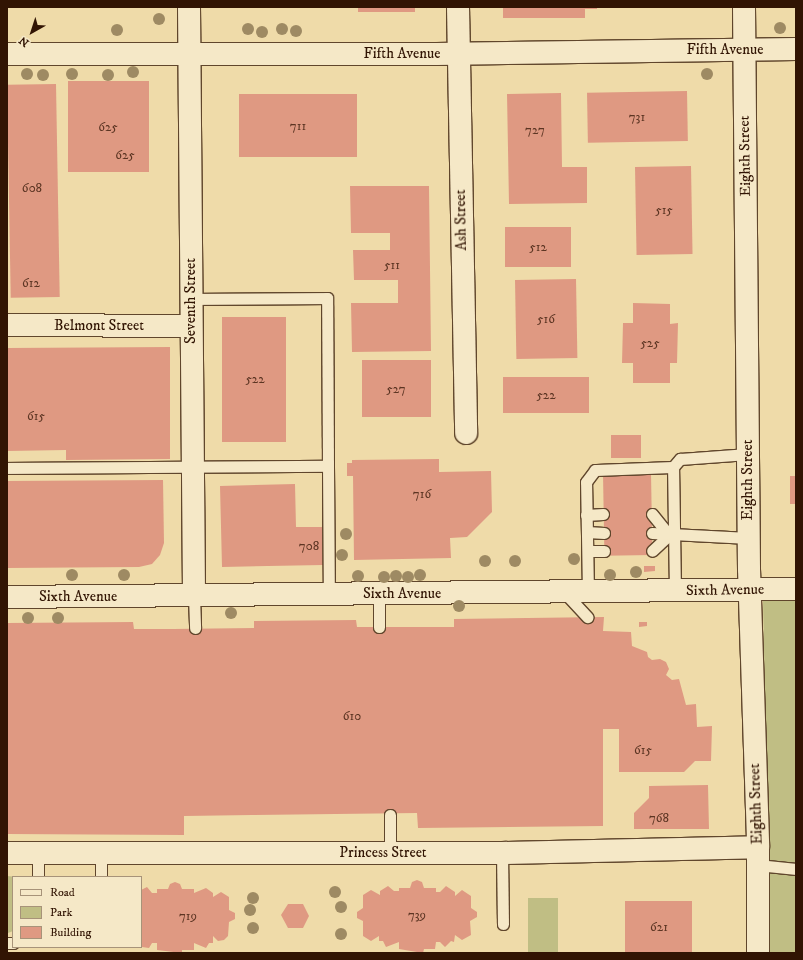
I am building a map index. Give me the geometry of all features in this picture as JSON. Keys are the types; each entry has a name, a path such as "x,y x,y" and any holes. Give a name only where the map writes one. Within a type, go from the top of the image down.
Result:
{"street":[{"name":"Seventh Street","path":"189,7 194,596"},
{"name":"Ash Street","path":"458,7 466,433"},
{"name":"Eighth Street","path":"744,7 749,538 758,856 758,953"},
{"name":"Fifth Avenue","path":"7,54 458,54 796,49"},
{"name":"Belmont Street","path":"7,325 191,326"},
{"name":"Sixth Avenue","path":"7,597 588,593 796,589"},
{"name":"Princess Street","path":"7,853 502,853 758,856"}],"lane":[{"path":"192,299 327,298 329,595"},
{"path":"675,591 672,535 673,467 680,459 748,454"},
{"path":"7,468 328,466"},
{"path":"588,593 586,482 595,470 673,467"},
{"path":"586,515 603,514"},
{"path":"652,514 672,535"},
{"path":"587,532 604,533"},
{"path":"652,533 749,538"},
{"path":"652,551 672,535"},
{"path":"588,551 604,551"},
{"path":"565,593 587,617"},
{"path":"379,594 379,627"},
{"path":"194,596 195,628"},
{"path":"390,815 390,853"},
{"path":"502,853 503,924"},
{"path":"38,854 38,876"},
{"path":"101,854 101,876"},
{"path":"758,856 796,869"}],"green space":[{"path":"763,601 796,601 796,953 770,953"},
{"path":"7,876 12,876 12,931 8,933"},
{"path":"528,898 558,898 558,953 528,953"}],"building":[{"path":"358,7 415,7 415,12 358,12"},
{"path":"503,7 597,7 597,9 585,9 585,18 503,18"},
{"path":"68,81 149,81 149,172 68,172"},
{"path":"56,84 60,297 11,298 7,85"},
{"path":"687,91 688,141 588,143 587,93"},
{"path":"561,93 562,167 587,167 587,203 509,204 507,94"},
{"path":"239,94 357,94 357,157 239,157"},
{"path":"691,166 693,254 637,255 635,167"},
{"path":"350,186 429,186 431,351 352,352 351,303 398,303 398,280 354,280 353,250 390,250 390,233 351,233"},
{"path":"505,227 571,227 571,267 505,267"},
{"path":"576,279 577,358 516,359 515,280"},
{"path":"633,303 670,304 670,324 678,323 677,363 670,363 670,383 633,383 633,363 622,363 623,323 633,323"},
{"path":"222,317 286,317 286,442 222,442"},
{"path":"170,347 170,459 66,460 66,450 7,451 7,348"},
{"path":"362,360 431,360 431,417 362,417"},
{"path":"503,377 589,377 589,413 503,413"},
{"path":"611,435 641,435 641,458 611,458"},
{"path":"439,459 439,472 491,471 492,512 467,537 450,538 451,558 354,560 353,476 347,476 347,463 352,463 352,460"},
{"path":"651,473 652,555 604,556 603,474"},
{"path":"790,476 796,476 796,504 790,504"},
{"path":"163,480 164,543 160,555 152,564 139,567 7,568 7,481"},
{"path":"295,484 296,527 322,527 323,565 222,567 220,486"},
{"path":"644,566 655,566 655,571 644,572"},
{"path":"604,617 603,631 631,632 632,646 647,652 648,657 652,660 660,659 666,662 669,669 666,675 672,680 679,679 686,705 696,704 697,727 712,726 711,761 695,761 684,772 619,772 619,729 603,729 603,826 418,828 417,813 252,815 184,816 184,835 7,834 7,623 133,622 134,629 173,629 254,628 254,621 356,620 357,627 454,627 454,619"},
{"path":"639,622 647,622 647,626 639,627"},
{"path":"708,785 709,829 634,829 634,813 649,798 649,786"},
{"path":"417,880 422,882 424,888 436,888 436,892 440,892 446,886 455,892 455,896 462,890 471,896 471,908 477,912 477,917 470,921 471,935 462,940 455,935 454,942 451,941 445,947 440,942 436,942 435,949 424,949 423,953 399,949 399,942 386,947 383,941 379,941 379,936 371,941 363,936 363,921 357,918 357,912 363,908 363,895 371,890 380,895 380,891 388,886 394,891 399,891 399,888 410,888 412,882"},
{"path":"175,882 180,884 182,889 194,889 194,893 206,888 213,893 213,897 221,892 229,897 229,910 235,913 235,919 229,922 228,936 224,940 218,941 213,936 213,943 209,943 206,948 194,943 194,950 182,950 182,953 157,950 157,943 152,943 149,948 142,947 142,890 147,887 152,893 157,893 157,889 168,889 170,884"},
{"path":"625,901 692,901 692,953 625,953"},
{"path":"288,904 303,904 309,916 303,928 288,928 281,915"}]}
